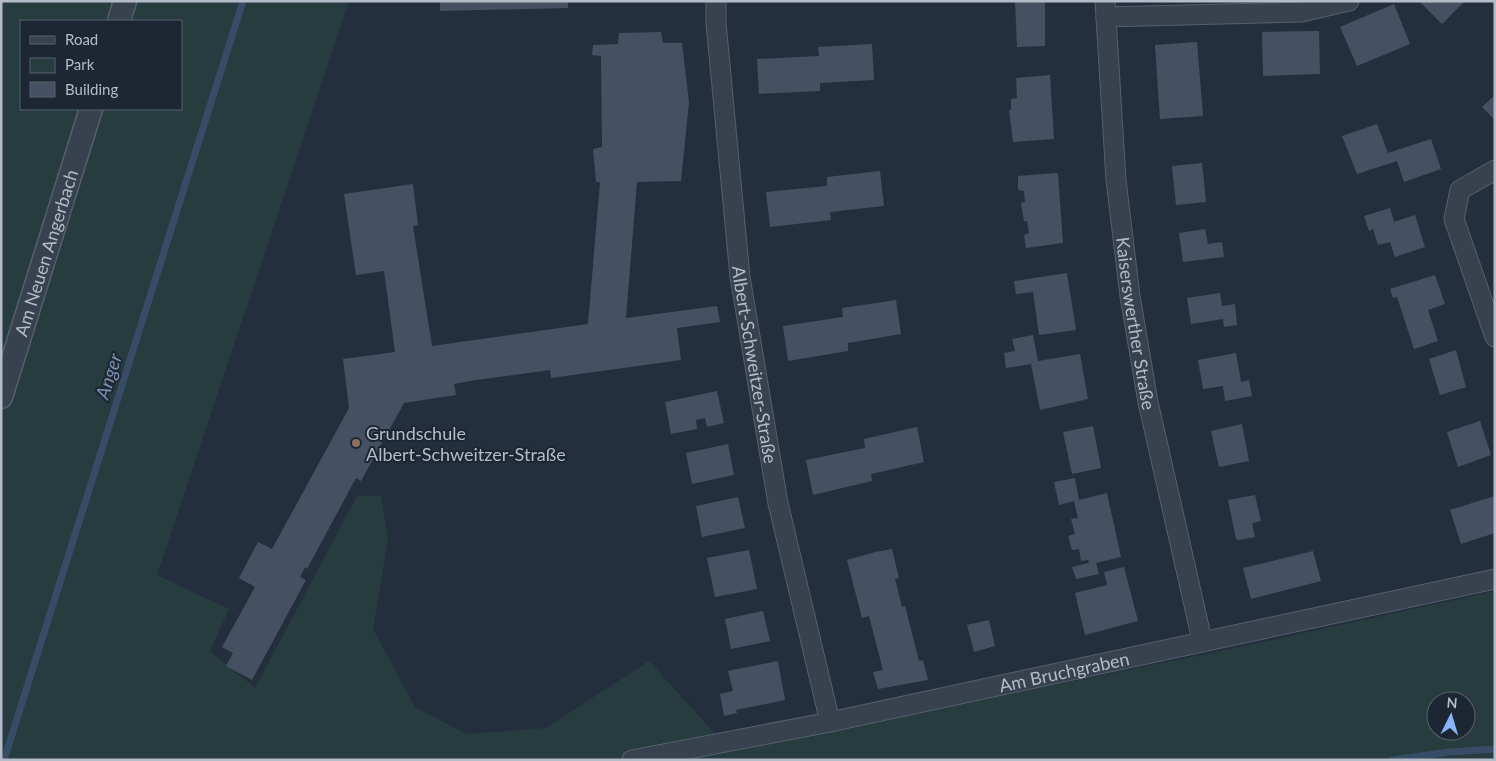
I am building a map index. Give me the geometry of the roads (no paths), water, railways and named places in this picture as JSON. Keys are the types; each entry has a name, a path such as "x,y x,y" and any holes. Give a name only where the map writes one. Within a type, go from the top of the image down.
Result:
{"street":[{"path":"119,20 125,1"},
{"name":"Albert-Schweitzer-Straße","path":"716,1 716,23 740,278 778,503 830,722"},
{"path":"1106,9 1301,12 1349,1"},
{"name":"Kaiserswerther Straße","path":"1106,9 1116,180 1130,296 1148,402 1202,640"},
{"name":"Am Neuen Angerbach","path":"1,397 91,110"},
{"path":"1495,170 1460,190 1454,219 1495,337"},
{"name":"Am Bruchgraben","path":"632,760 830,722 1202,640 1495,579"}],"waterway":[{"name":"Anger","path":"4,760 243,1"},
{"path":"1392,760 1450,752 1495,749"}],"place":[{"name":"Grundschule Albert-Schweitzer-Straße","path":"356,443"}]}
